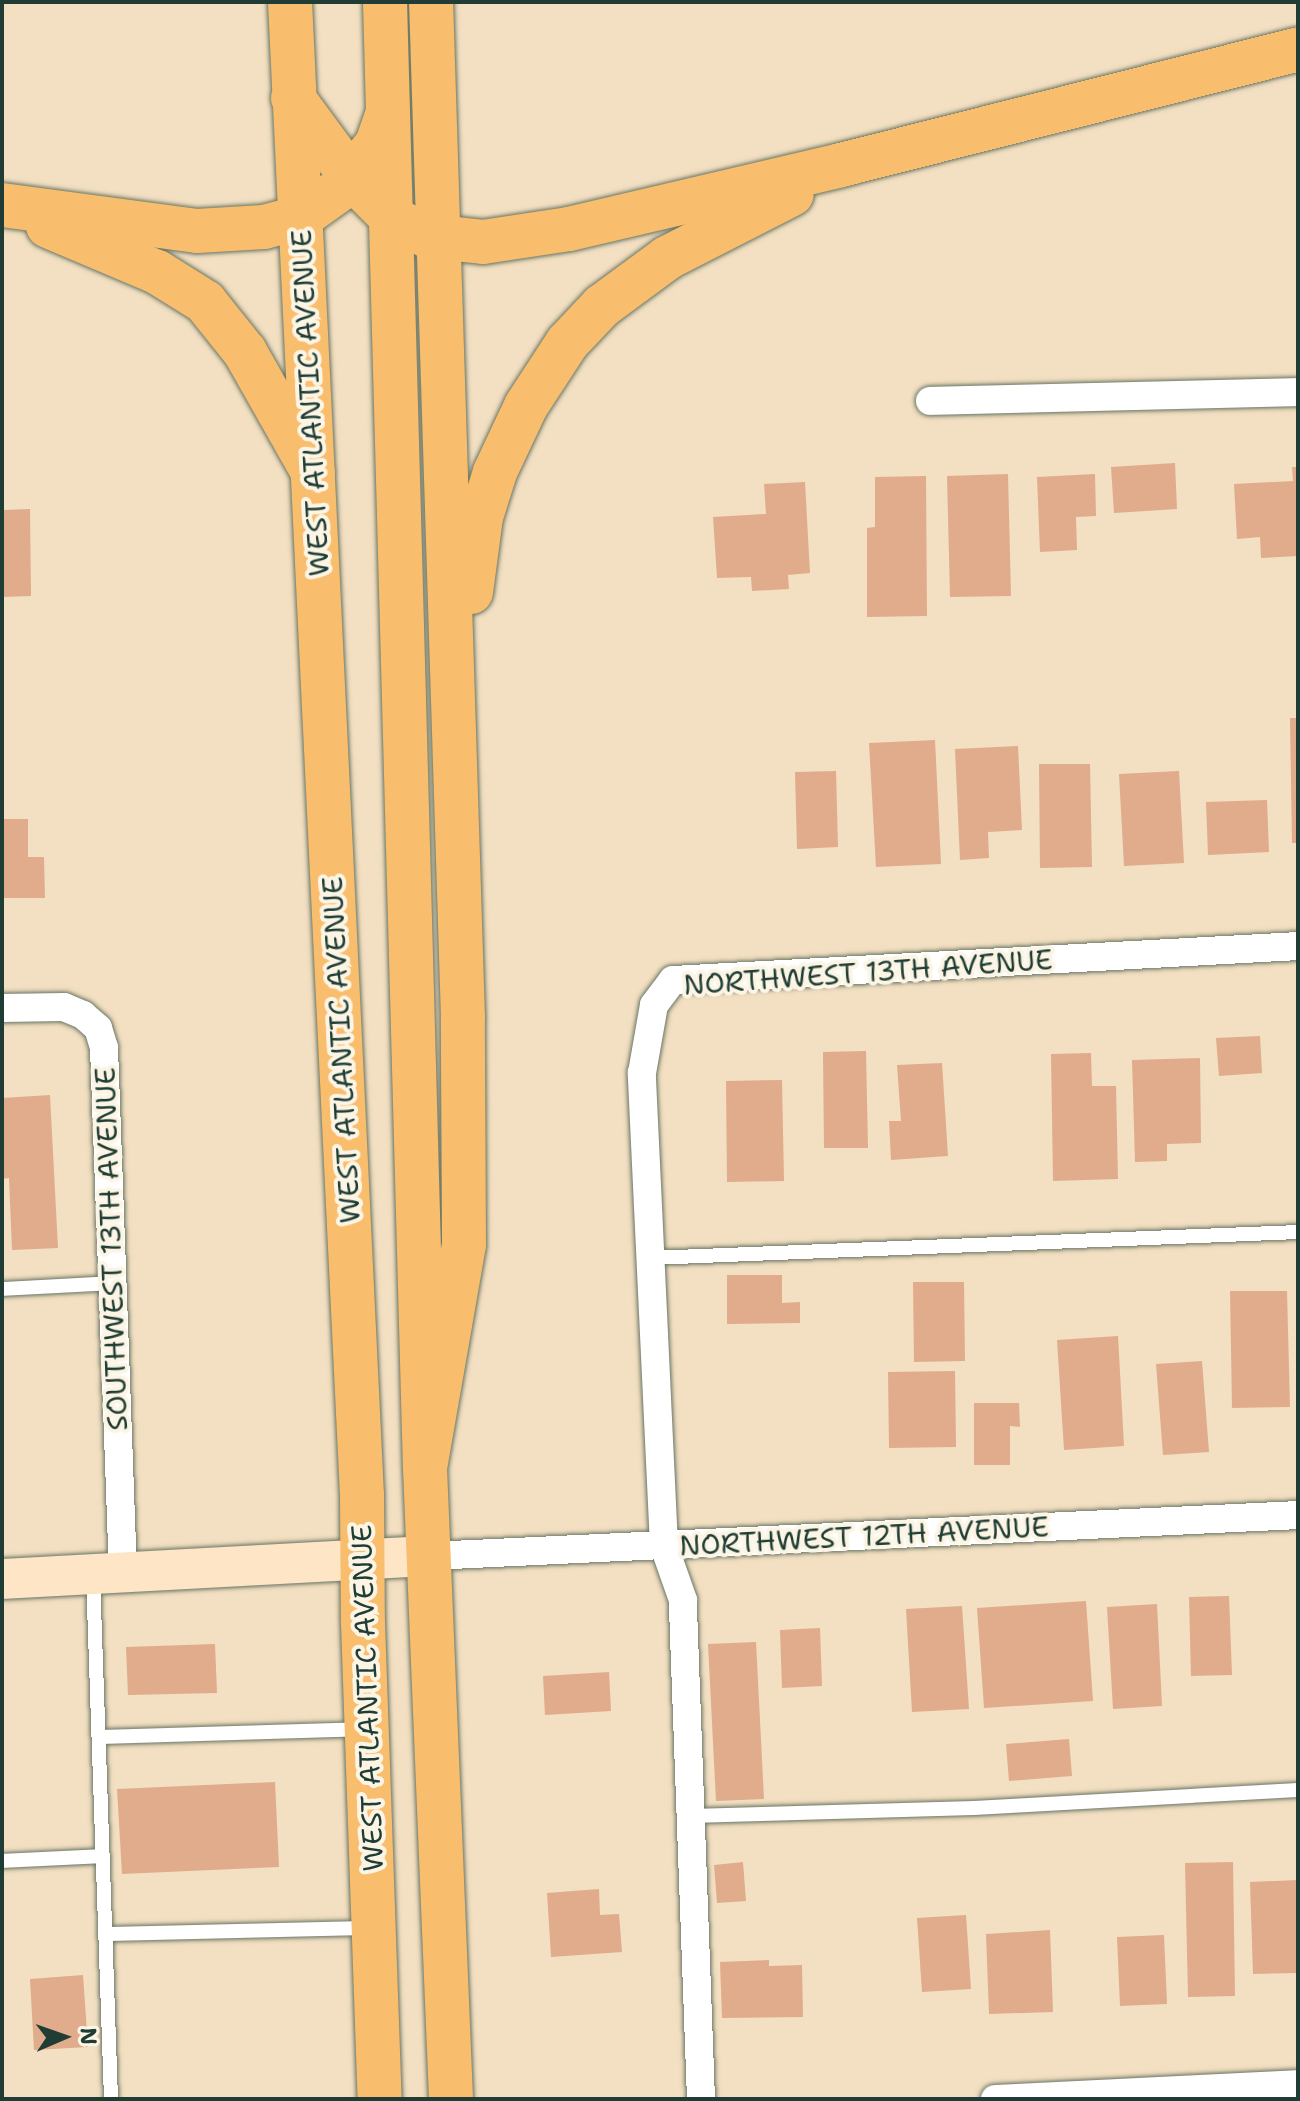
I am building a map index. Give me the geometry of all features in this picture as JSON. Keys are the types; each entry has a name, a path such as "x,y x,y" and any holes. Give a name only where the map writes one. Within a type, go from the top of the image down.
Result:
{"main road":[{"name":"WEST ATLANTIC AVENUE","path":"290,2 362,1559 380,2099"},
{"path":"385,2 425,1468 451,2099"},
{"path":"425,1468 464,1244 457,810 431,2"},
{"path":"293,98 352,178 392,218 438,239 483,242 547,234 841,165 1298,49"},
{"path":"2,206 217,233 264,227 301,217 330,199 352,178 377,144 388,112"},
{"path":"457,810 471,590 481,517 502,452 537,386 567,343 622,289 691,244 764,211 841,165"},
{"path":"2,206 157,272 205,302 245,352 313,472"}],"street":[{"path":"930,401 1298,392"},
{"name":"NORTHWEST 13TH AVENUE","path":"701,2099 683,1600 664,1546 642,1073 654,1005 673,980 1298,946"},
{"name":"SOUTHWEST 13TH AVENUE","path":"2,1008 64,1007 83,1015 98,1028 104,1048 112,1283 108,1574"},
{"name":"NORTHWEST 12TH AVENUE","path":"430,1556 1298,1515"},
{"path":"2,1579 430,1556"},
{"path":"998,2099 1298,2084"}],"lane":[{"path":"651,1258 1298,1232"},
{"path":"2,1289 112,1283"},
{"path":"108,1574 99,1737 111,2099"},
{"path":"99,1737 367,1729"},
{"path":"691,1816 974,1808 1298,1790"},
{"path":"2,1861 103,1856"},
{"path":"105,1934 374,1928"}],"building":[{"path":"1175,463 1177,509 1114,513 1111,467"},
{"path":"1292,467 1298,467 1298,556 1261,558 1260,537 1237,539 1234,484 1293,481"},
{"path":"1008,474 1011,596 950,597 947,476"},
{"path":"1095,474 1096,516 1076,517 1077,550 1040,552 1037,477"},
{"path":"926,476 927,616 867,617 867,528 875,527 875,477"},
{"path":"805,482 810,573 788,575 789,589 752,591 751,577 717,578 713,517 766,514 764,484"},
{"path":"30,509 31,596 2,597 2,510"},
{"path":"1290,718 1298,718 1298,843 1292,843"},
{"path":"935,740 941,864 876,867 869,743"},
{"path":"1018,746 1022,830 988,832 989,858 960,860 955,749"},
{"path":"1039,764 1090,764 1092,867 1040,868"},
{"path":"836,771 838,847 797,849 795,772"},
{"path":"1179,771 1184,863 1124,866 1119,774"},
{"path":"1267,800 1269,852 1208,855 1206,802"},
{"path":"2,819 28,819 28,857 44,857 45,898 2,898"},
{"path":"1260,1036 1262,1073 1219,1076 1216,1038"},
{"path":"866,1051 868,1148 824,1148 823,1052"},
{"path":"1091,1053 1092,1086 1116,1086 1118,1179 1053,1181 1051,1054"},
{"path":"1200,1058 1201,1143 1167,1144 1167,1161 1135,1162 1132,1060"},
{"path":"942,1063 948,1156 891,1160 889,1121 901,1121 897,1065"},
{"path":"782,1080 784,1181 727,1182 726,1081"},
{"path":"50,1095 58,1248 12,1250 9,1178 2,1179 2,1098"},
{"path":"727,1275 782,1275 782,1303 800,1302 800,1323 727,1324"},
{"path":"913,1282 964,1282 965,1361 914,1362"},
{"path":"1230,1291 1287,1291 1290,1407 1232,1408"},
{"path":"1118,1336 1124,1446 1064,1450 1057,1340"},
{"path":"1202,1361 1209,1452 1163,1455 1156,1364"},
{"path":"955,1371 956,1447 889,1448 888,1372"},
{"path":"974,1403 1019,1403 1020,1427 1010,1426 1010,1465 974,1465"},
{"path":"1229,1596 1232,1675 1191,1676 1189,1597"},
{"path":"1086,1601 1093,1701 984,1708 977,1608"},
{"path":"1157,1604 1162,1706 1113,1709 1107,1607"},
{"path":"962,1606 969,1709 912,1712 906,1609"},
{"path":"820,1628 822,1686 782,1688 780,1630"},
{"path":"756,1642 764,1799 716,1801 708,1644"},
{"path":"215,1644 217,1693 128,1695 126,1647"},
{"path":"609,1672 611,1711 545,1715 543,1676"},
{"path":"1069,1739 1072,1776 1009,1781 1006,1744"},
{"path":"275,1782 279,1867 122,1874 117,1789"},
{"path":"743,1862 746,1901 717,1903 714,1865"},
{"path":"1233,1862 1235,1996 1188,1997 1185,1863"},
{"path":"1298,1880 1298,1973 1253,1974 1250,1882"},
{"path":"599,1889 600,1915 619,1914 622,1952 551,1957 547,1893"},
{"path":"966,1915 971,1989 922,1992 917,1918"},
{"path":"1050,1930 1053,2012 989,2014 986,1934"},
{"path":"1164,1935 1167,2004 1120,2006 1117,1937"},
{"path":"769,1960 769,1966 802,1965 803,2017 722,2018 720,1962"},
{"path":"83,1975 88,2047 34,2050 30,1979"}]}
